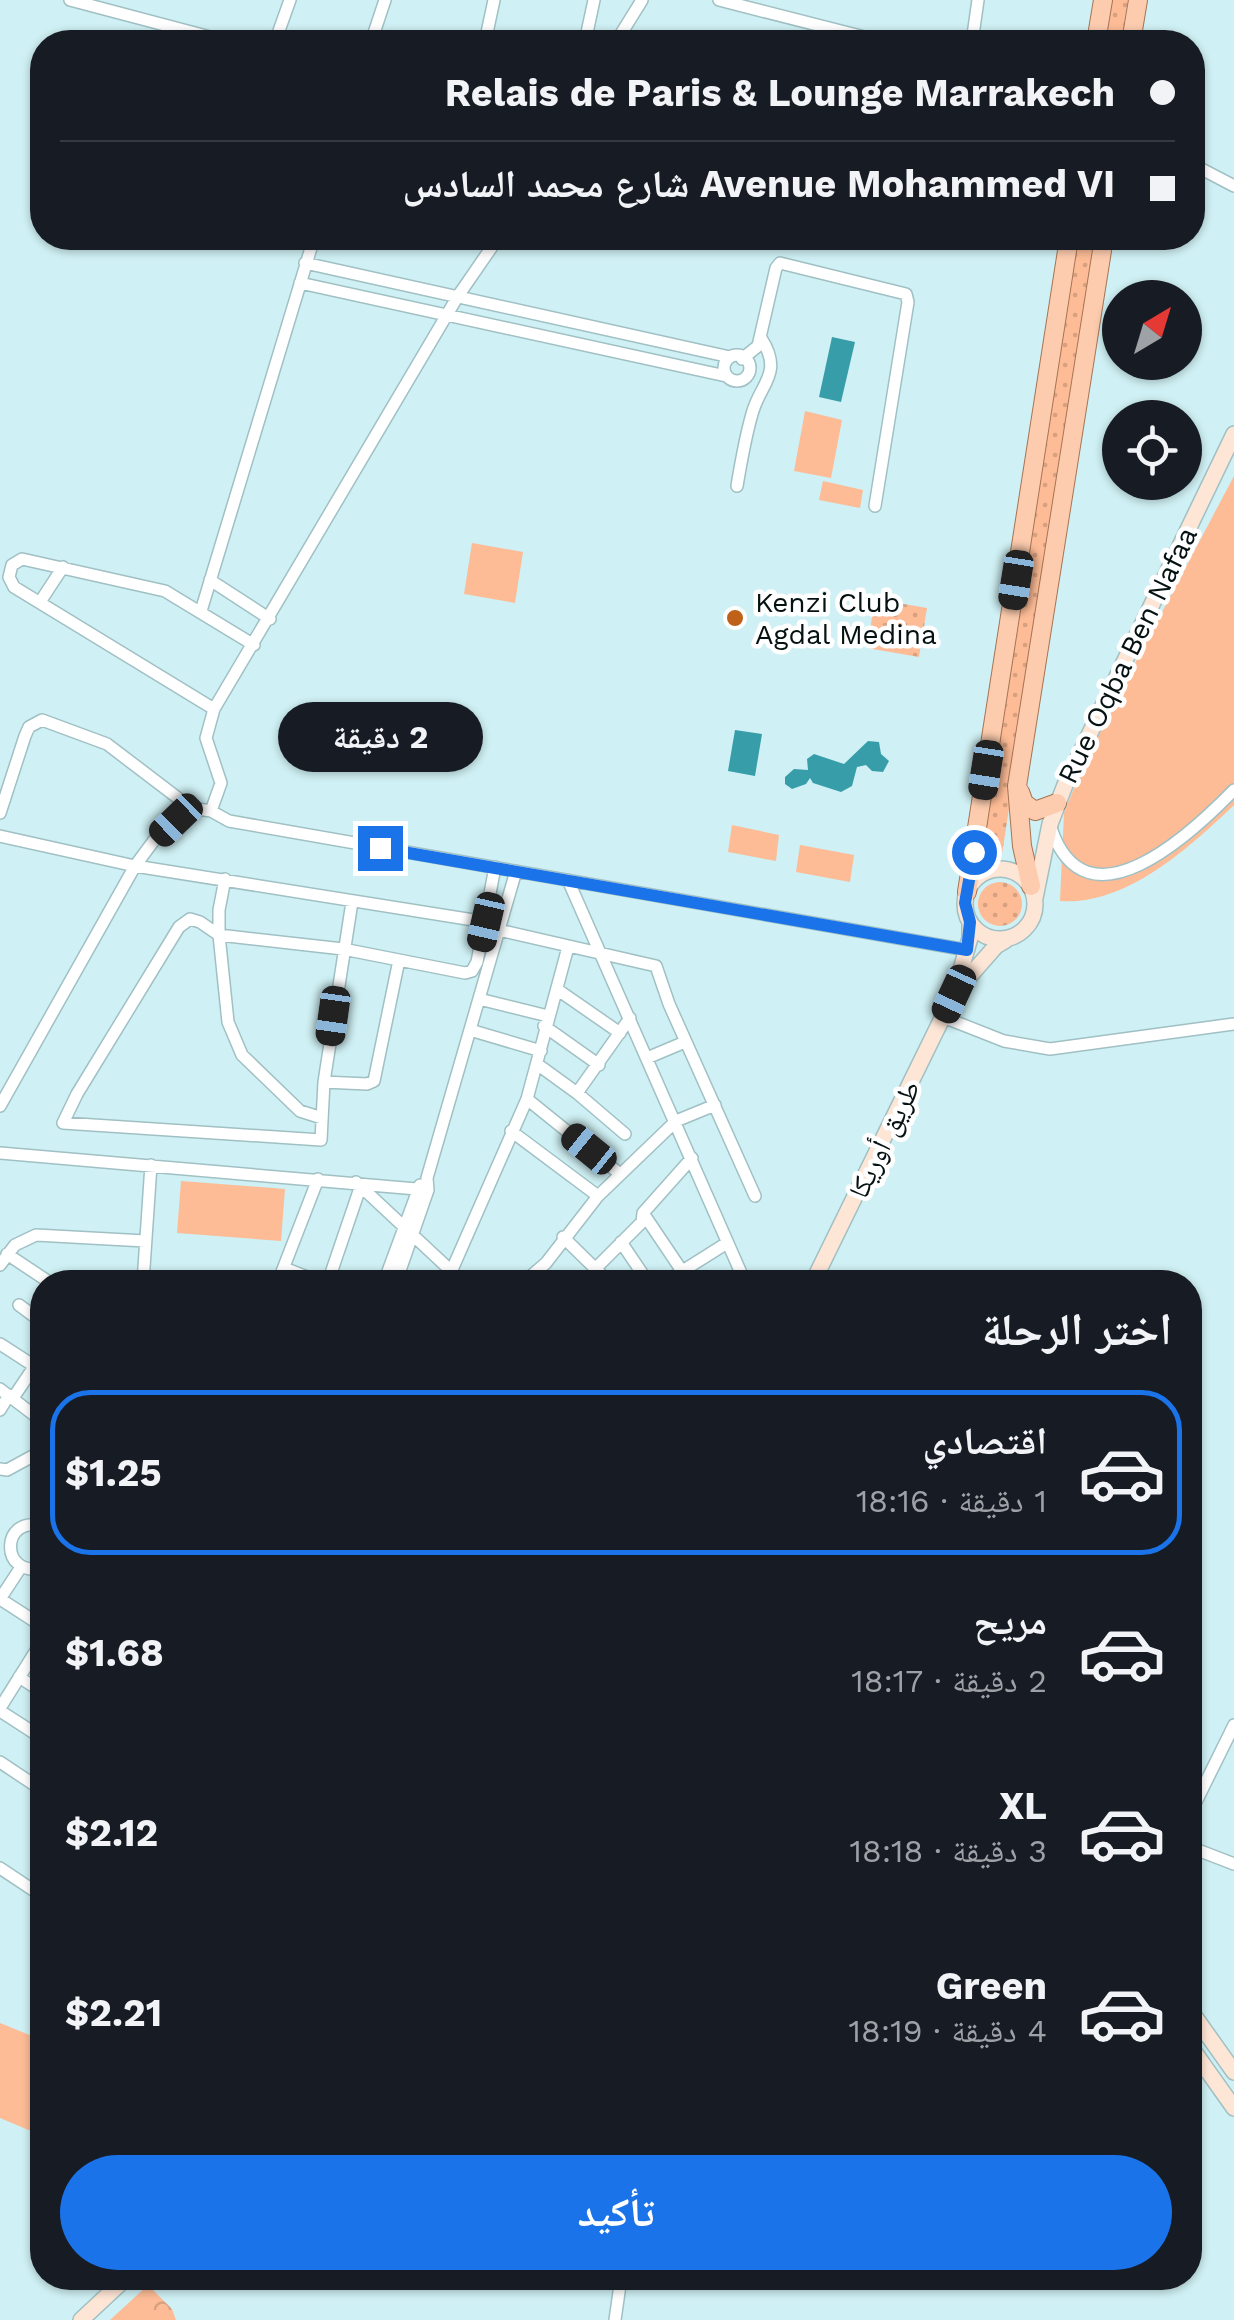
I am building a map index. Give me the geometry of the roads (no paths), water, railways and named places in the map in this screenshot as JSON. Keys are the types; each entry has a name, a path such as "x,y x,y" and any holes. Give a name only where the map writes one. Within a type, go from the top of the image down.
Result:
{"main road":[{"path":"1098,30 1103,0"},
{"path":"1133,30 1138,0"},
{"path":"967,892 1067,250"},
{"path":"1033,892 1024,854 1018,786 1102,250"},
{"path":"1018,786 1024,803 1035,810 1057,803"}],"street":[{"path":"70,0 119,6 193,30"},
{"path":"279,30 290,0"},
{"path":"375,30 384,0"},
{"path":"488,30 494,0"},
{"path":"588,30 594,0"},
{"path":"623,30 642,0"},
{"path":"719,0 837,30"},
{"path":"974,30 978,0"},
{"path":"1205,171 1234,186"},
{"path":"200,612 310,250"},
{"path":"211,811 221,784 206,738 214,708 458,296 490,250"},
{"path":"305,263 736,358 751,365 745,379"},
{"path":"726,376 724,366 755,351 780,263 906,294 908,302 875,506"},
{"path":"300,283 735,381 745,379"},
{"path":"608,350 612,332"},
{"path":"738,486 744,440 754,405 768,382 771,363 761,338"},
{"path":"745,379 760,396"},
{"name":"Rue Oqba Ben Nafaa","path":"1033,892 1057,803 1234,434"},
{"path":"214,708 11,583 12,565 22,559 165,591 254,645"},
{"path":"40,602 62,566"},
{"path":"210,580 270,618"},
{"path":"0,813 6,771 28,728 42,720 106,744 192,808 211,811 228,822 967,950"},
{"path":"1050,824 1058,847 1075,865 1110,874 1133,870 1157,857 1204,820 1234,790"},
{"path":"0,1106 135,866 155,840 192,808"},
{"name":"Rue Oqba Ben Nafaa","path":"1008,870 1050,824"},
{"path":"0,836 135,866 486,922"},
{"path":"352,902 343,949 324,1082 320,1141 63,1123 76,1094 185,921 195,919 219,935 343,949 469,973 476,962 486,922 494,867"},
{"path":"399,1270 516,870"},
{"path":"1008,870 1022,876 1033,892 1030,923 1010,938 989,937 970,922 965,906 967,892 984,872 1008,870"},
{"path":"225,879 219,935 228,1022 242,1055 300,1111 322,1118"},
{"path":"568,880 740,1270"},
{"name":"طريق أوريكا","path":"819,1270 954,994 967,950 970,922"},
{"path":"498,930 656,966 685,1042 754,1196"},
{"name":"طريق أوريكا","path":"954,994 996,946 1010,938"},
{"path":"452,1270 526,1099 568,947"},
{"path":"324,1082 374,1081 399,960"},
{"path":"558,990 620,1033"},
{"path":"479,998 546,1021 599,1065"},
{"path":"577,1093 630,1018"},
{"path":"943,1018 1004,1041 1050,1049 1234,1024"},
{"path":"470,1030 539,1058 624,1134"},
{"path":"647,1058 685,1042"},
{"path":"526,1099 620,1174"},
{"path":"538,1270 598,1196 676,1121 716,1105"},
{"path":"511,1130 598,1196"},
{"path":"0,1153 358,1184 424,1185"},
{"path":"563,1237 596,1268 642,1222 643,1214 692,1158"},
{"path":"144,1270 150,1165"},
{"path":"289,1270 284,1268 318,1179"},
{"path":"358,1184 449,1270"},
{"path":"332,1270 358,1184"},
{"path":"643,1214 681,1270"},
{"path":"390,1270 408,1232"},
{"path":"30,1273 3,1260 23,1239 36,1235 145,1241"},
{"path":"621,1242 640,1270"},
{"path":"684,1270 728,1243"},
{"path":"19,1306 30,1314"},
{"path":"0,1344 30,1359"},
{"path":"0,1410 7,1394 30,1373"},
{"path":"7,1394 30,1412"},
{"path":"0,1469 6,1470 30,1457"},
{"path":"30,1524 13,1535 10,1551 21,1567 30,1570"},
{"path":"0,1526 13,1535"},
{"path":"21,1567 0,1599 30,1618"},
{"path":"30,1662 0,1710 30,1730"},
{"path":"19,1677 30,1684"},
{"path":"1202,1790 1234,1725"},
{"path":"0,1762 30,1782"},
{"path":"1202,1852 1234,1864"},
{"path":"0,1868 30,1888"},
{"path":"1202,2027 1234,2072"},
{"path":"1202,2063 1234,2108"},
{"path":"82,2320 113,2290"},
{"path":"615,2320 619,2290"}],"water":[{"path":"832,337 855,342 841,402 819,397"},
{"path":"735,730 762,734 755,776 728,771"},
{"path":"868,741 879,742 881,754 889,761 883,772 872,771 866,765 857,767 852,786 841,792 813,783 810,778 806,784 792,789 785,784 785,777 794,769 808,770 807,759 814,754 844,764"}],"place":[{"name":"Kenzi Club Agdal Medina","path":"735,618"}]}
